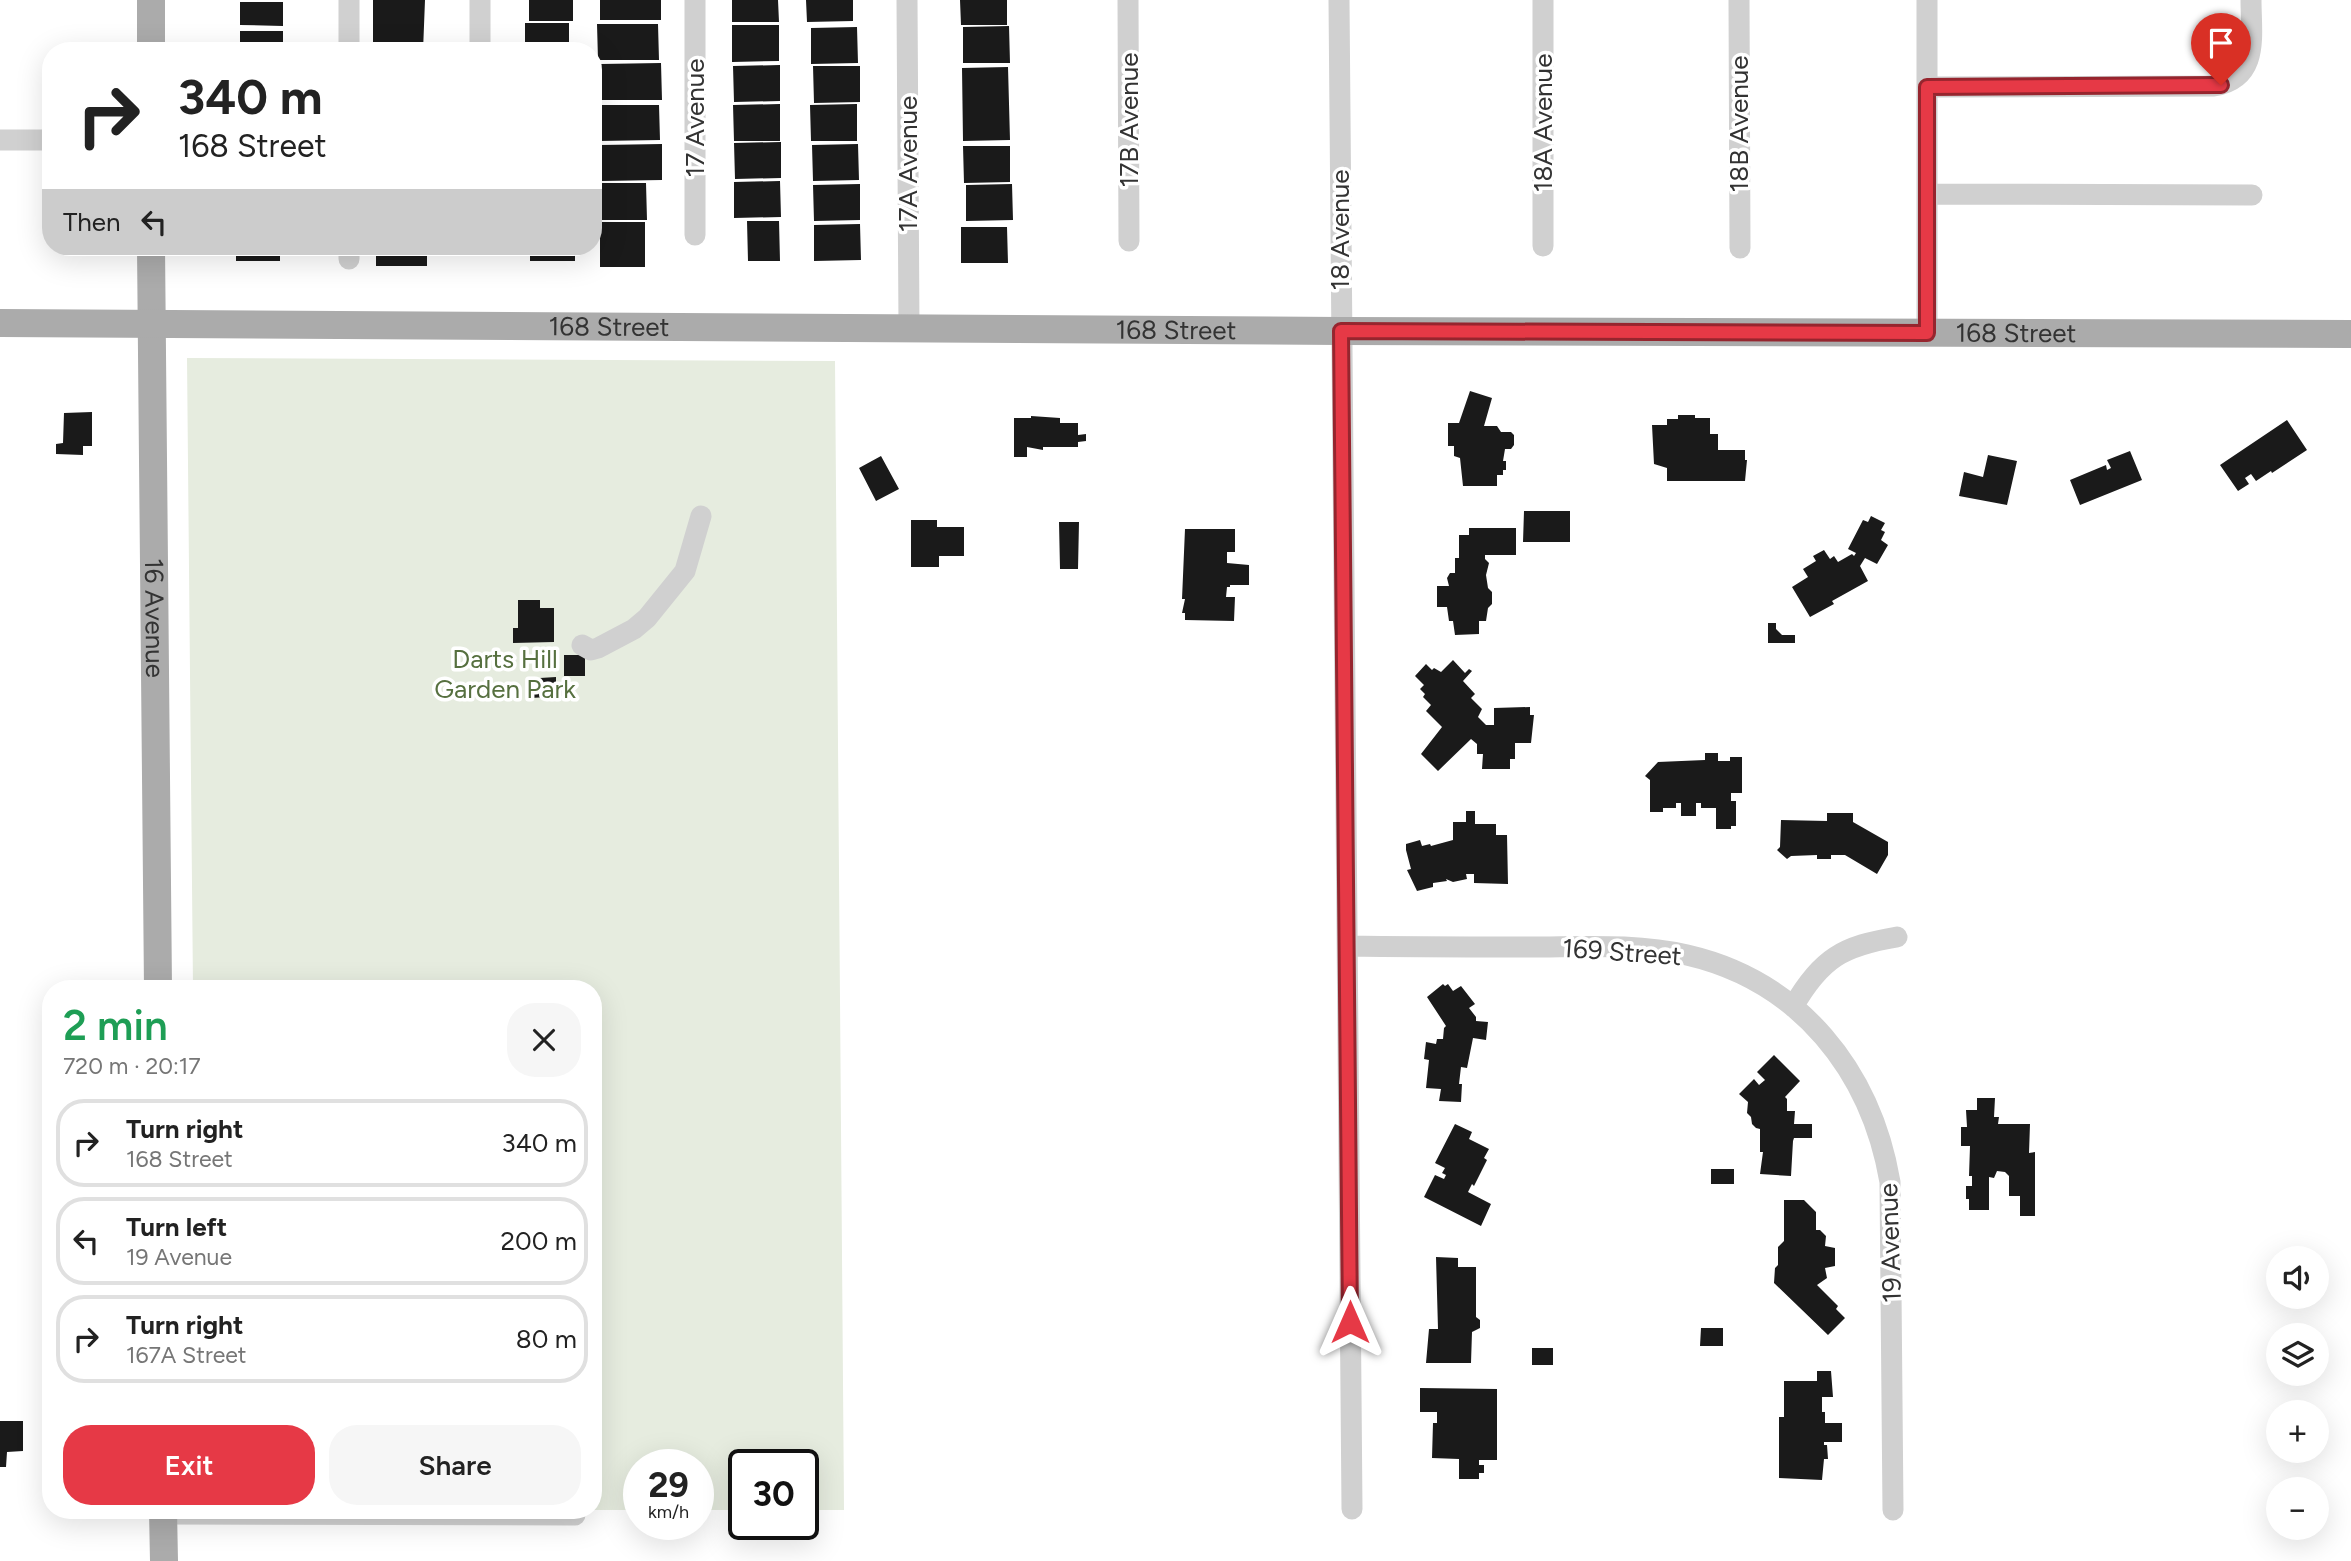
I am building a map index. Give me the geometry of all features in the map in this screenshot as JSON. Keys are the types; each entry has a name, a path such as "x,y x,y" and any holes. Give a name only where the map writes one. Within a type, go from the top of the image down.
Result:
{"main road":[{"path":"151,0 151,42"},
{"name":"16 Avenue","path":"151,256 158,980"},
{"name":"168 Street","path":"0,323 2351,334"},
{"path":"163,1519 164,1561"}],"street":[{"path":"349,0 349,42"},
{"path":"480,0 480,42"},
{"name":"17 Avenue","path":"695,0 695,235"},
{"name":"17A Avenue","path":"907,0 909,328"},
{"name":"17B Avenue","path":"1128,0 1129,241"},
{"name":"18 Avenue","path":"1339,0 1352,1509"},
{"name":"18A Avenue","path":"1542,0 1543,246"},
{"name":"18B Avenue","path":"1739,0 1740,248"},
{"path":"1927,0 1927,333"},
{"path":"1927,87 2214,86 2228,83 2240,75 2250,57 2251,0"},
{"path":"0,140 42,140"},
{"path":"1927,194 2252,195"},
{"path":"582,645 592,650 598,648 634,629 647,618 685,571 701,516"},
{"path":"1794,1007 1808,982 1833,958 1863,943 1897,937"},
{"name":"169 Street","path":"1348,946 1628,947 1658,950 1716,963 1743,975 1794,1007"},
{"name":"19 Avenue","path":"1794,1007 1835,1048 1851,1072 1866,1098 1885,1153 1892,1211 1893,1510"}],"green space":[{"name":"Darts Hill Garden Park","path":"187,358 835,361 844,1510 819,1510 819,1449 728,1449 728,1510 714,1510 714,1449 623,1449 623,1510 602,1510 602,980 193,980"}],"building":[{"path":"373,0 425,0 423,42 373,42"},
{"path":"529,0 573,0 573,21 529,21"},
{"path":"600,0 661,0 661,20 600,20"},
{"path":"732,0 778,0 779,22 732,22"},
{"path":"806,0 853,0 853,21 807,22"},
{"path":"960,0 1007,0 1007,25 961,25"},
{"path":"240,2 283,2 283,26 240,25"},
{"path":"525,23 569,23 569,42 525,42"},
{"path":"597,24 658,24 659,60 602,60 602,42 598,42"},
{"path":"732,25 779,25 779,61 732,62"},
{"path":"1009,26 1010,63 963,63 963,27"},
{"path":"857,27 858,63 811,64 811,28"},
{"path":"240,31 283,31 283,42 240,42"},
{"path":"661,63 662,100 602,100 602,64"},
{"path":"780,65 780,101 734,102 733,66"},
{"path":"813,66 860,66 860,102 814,103"},
{"path":"1008,67 1010,140 963,141 962,68"},
{"path":"780,104 780,141 734,141 733,105"},
{"path":"857,104 857,141 811,141 810,105"},
{"path":"602,105 659,105 660,140 602,141"},
{"path":"781,142 781,178 735,179 734,143"},
{"path":"662,144 662,180 602,181 602,145"},
{"path":"858,144 859,180 813,181 812,145"},
{"path":"963,146 1010,146 1010,182 964,183"},
{"path":"780,181 781,217 734,218 734,182"},
{"path":"602,183 646,183 647,220 602,220"},
{"path":"860,184 860,220 814,221 813,185"},
{"path":"1012,184 1013,220 966,221 966,185"},
{"path":"747,221 779,221 780,261 748,261"},
{"path":"602,222 645,222 645,267 600,267"},
{"path":"860,224 861,260 814,261 814,225"},
{"path":"961,227 1007,227 1008,263 961,263"},
{"path":"236,256 280,256 280,261 236,261"},
{"path":"376,256 427,256 427,266 376,266"},
{"path":"530,256 575,256 575,261 530,261"},
{"path":"1470,391 1492,398 1484,426 1497,426 1501,432 1511,432 1514,435 1514,445 1511,449 1505,449 1503,461 1506,461 1506,470 1503,470 1503,475 1497,475 1497,486 1463,486 1460,458 1454,456 1454,446 1448,446 1448,423 1459,423"},
{"path":"92,412 92,446 83,446 83,455 56,454 56,444 63,443 64,413"},
{"path":"1678,415 1710,418 1710,434 1718,434 1718,450 1745,450 1745,481 1667,481 1667,468 1654,464 1652,425 1667,425 1667,419 1678,419"},
{"path":"1014,418 1060,418 1060,423 1078,423 1078,435 1086,434 1086,441 1078,442 1078,447 1043,447 1043,450 1027,447 1027,457 1014,457"},
{"path":"2287,420 2307,450 2256,481 2251,474 2245,478 2249,484 2238,491 2220,465"},
{"path":"2130,451 2142,480 2080,505 2070,480 2106,465 2107,470 2111,468 2107,460"},
{"path":"1988,455 2017,461 2007,505 1959,496 1964,472 1983,477"},
{"path":"881,456 899,489 876,501 859,468"},
{"path":"1524,511 1570,511 1570,542 1523,542"},
{"path":"1871,516 1885,523 1881,530 1885,532 1881,540 1888,545 1877,564 1865,558 1860,566 1868,581 1810,617 1792,587 1808,577 1803,569 1816,561 1813,556 1824,550 1830,559 1834,556 1838,562 1852,554 1854,556 1856,553 1848,549 1863,520 1868,522"},
{"path":"911,520 937,520 937,527 964,527 964,556 939,556 939,567 911,567"},
{"path":"1059,522 1079,522 1078,569 1060,569"},
{"path":"1469,528 1516,528 1516,555 1485,555 1489,563 1486,575 1488,588 1492,592 1492,604 1488,608 1486,621 1479,621 1479,634 1455,635 1447,607 1437,607 1437,586 1449,586 1447,578 1450,573 1455,573 1455,558 1459,558 1459,535 1469,535"},
{"path":"1185,529 1235,529 1235,552 1227,552 1227,563 1249,565 1249,585 1227,587 1226,597 1235,597 1234,621 1185,620 1185,613 1182,613 1185,599 1182,599"},
{"path":"518,600 540,600 540,608 554,608 554,642 513,643 513,628 518,628"},
{"path":"1768,623 1776,623 1776,629 1782,635 1795,635 1795,643 1768,643"},
{"path":"564,655 585,655 585,676 564,676"},
{"path":"1453,660 1465,673 1469,669 1472,671 1463,681 1475,694 1471,698 1482,709 1478,717 1486,725 1494,725 1494,708 1530,707 1530,715 1534,715 1531,743 1515,743 1515,759 1510,759 1510,769 1482,769 1483,754 1477,754 1477,744 1471,739 1438,771 1421,754 1442,727 1426,711 1431,705 1420,689 1424,685 1415,676 1426,664 1432,670 1434,668 1441,672"},
{"path":"556,677 556,684 565,685 565,696 531,698 530,690 538,690 540,678"},
{"path":"1705,753 1718,753 1718,761 1742,757 1742,793 1731,793 1731,801 1736,801 1736,826 1731,826 1731,829 1716,829 1716,808 1701,808 1701,803 1696,803 1696,816 1681,816 1681,803 1676,803 1676,808 1663,808 1663,812 1650,812 1650,780 1645,776 1658,762 1705,760"},
{"path":"1466,811 1475,811 1475,824 1496,824 1496,835 1507,835 1508,884 1474,883 1474,874 1466,874 1467,879 1453,882 1446,879 1447,881 1433,883 1433,887 1417,891 1407,870 1411,869 1406,844 1420,840 1422,846 1431,846 1453,840 1453,822 1466,822"},
{"path":"1827,813 1853,813 1853,822 1888,842 1888,855 1877,874 1845,855 1831,855 1831,859 1817,859 1817,855 1791,856 1787,859 1777,850 1780,847 1781,820 1827,821"},
{"path":"1443,984 1448,984 1453,991 1461,986 1475,1004 1469,1008 1476,1021 1488,1022 1486,1040 1473,1038 1467,1068 1461,1067 1461,1102 1439,1101 1441,1089 1426,1088 1429,1060 1424,1059 1426,1042 1436,1044 1437,1039 1443,1039 1446,1026 1427,997"},
{"path":"1774,1055 1800,1081 1785,1097 1787,1111 1795,1111 1794,1124 1812,1124 1812,1138 1794,1138 1791,1176 1760,1174 1763,1152 1760,1152 1760,1129 1752,1124 1747,1113 1748,1102 1739,1094 1754,1079 1759,1085 1765,1080 1757,1072"},
{"path":"1977,1098 1995,1098 1994,1117 1999,1117 1998,1124 2030,1124 2029,1153 2035,1152 2035,1216 2020,1216 2020,1196 2009,1196 2009,1176 2005,1172 1997,1171 1994,1178 1989,1177 1989,1210 1969,1210 1966,1186 1972,1186 1972,1176 1969,1176 1970,1146 1961,1146 1961,1127 1967,1127 1966,1110 1977,1110"},
{"path":"1455,1124 1472,1132 1469,1139 1489,1149 1484,1158 1487,1160 1468,1192 1491,1204 1481,1226 1424,1197 1435,1175 1444,1179 1446,1175 1442,1173 1445,1168 1435,1163"},
{"path":"1711,1169 1734,1169 1734,1184 1711,1184"},
{"path":"1784,1200 1804,1200 1816,1212 1816,1230 1826,1236 1825,1246 1835,1248 1835,1266 1825,1268 1827,1278 1817,1285 1838,1306 1836,1309 1845,1318 1828,1335 1774,1283 1778,1247 1784,1241"},
{"path":"1436,1257 1458,1258 1458,1267 1476,1267 1476,1317 1480,1320 1480,1328 1472,1332 1471,1363 1426,1363 1429,1329 1438,1329"},
{"path":"1701,1328 1723,1328 1723,1346 1700,1346"},
{"path":"1532,1348 1553,1348 1553,1365 1532,1365"},
{"path":"1817,1371 1831,1371 1833,1397 1822,1397 1822,1412 1825,1412 1825,1423 1842,1423 1842,1442 1824,1442 1824,1445 1827,1445 1828,1459 1824,1459 1822,1480 1779,1478 1779,1417 1784,1417 1784,1381 1817,1381"},
{"path":"1420,1388 1497,1389 1497,1460 1479,1460 1479,1465 1484,1465 1484,1473 1479,1473 1479,1479 1459,1479 1459,1459 1432,1458 1433,1423 1437,1423 1437,1412 1420,1412"},
{"path":"0,1421 23,1421 23,1451 7,1452 6,1467 0,1467"}],"route":[{"path":"1350,1322 1341,331 1927,333 1927,87 2221,85"}]}
